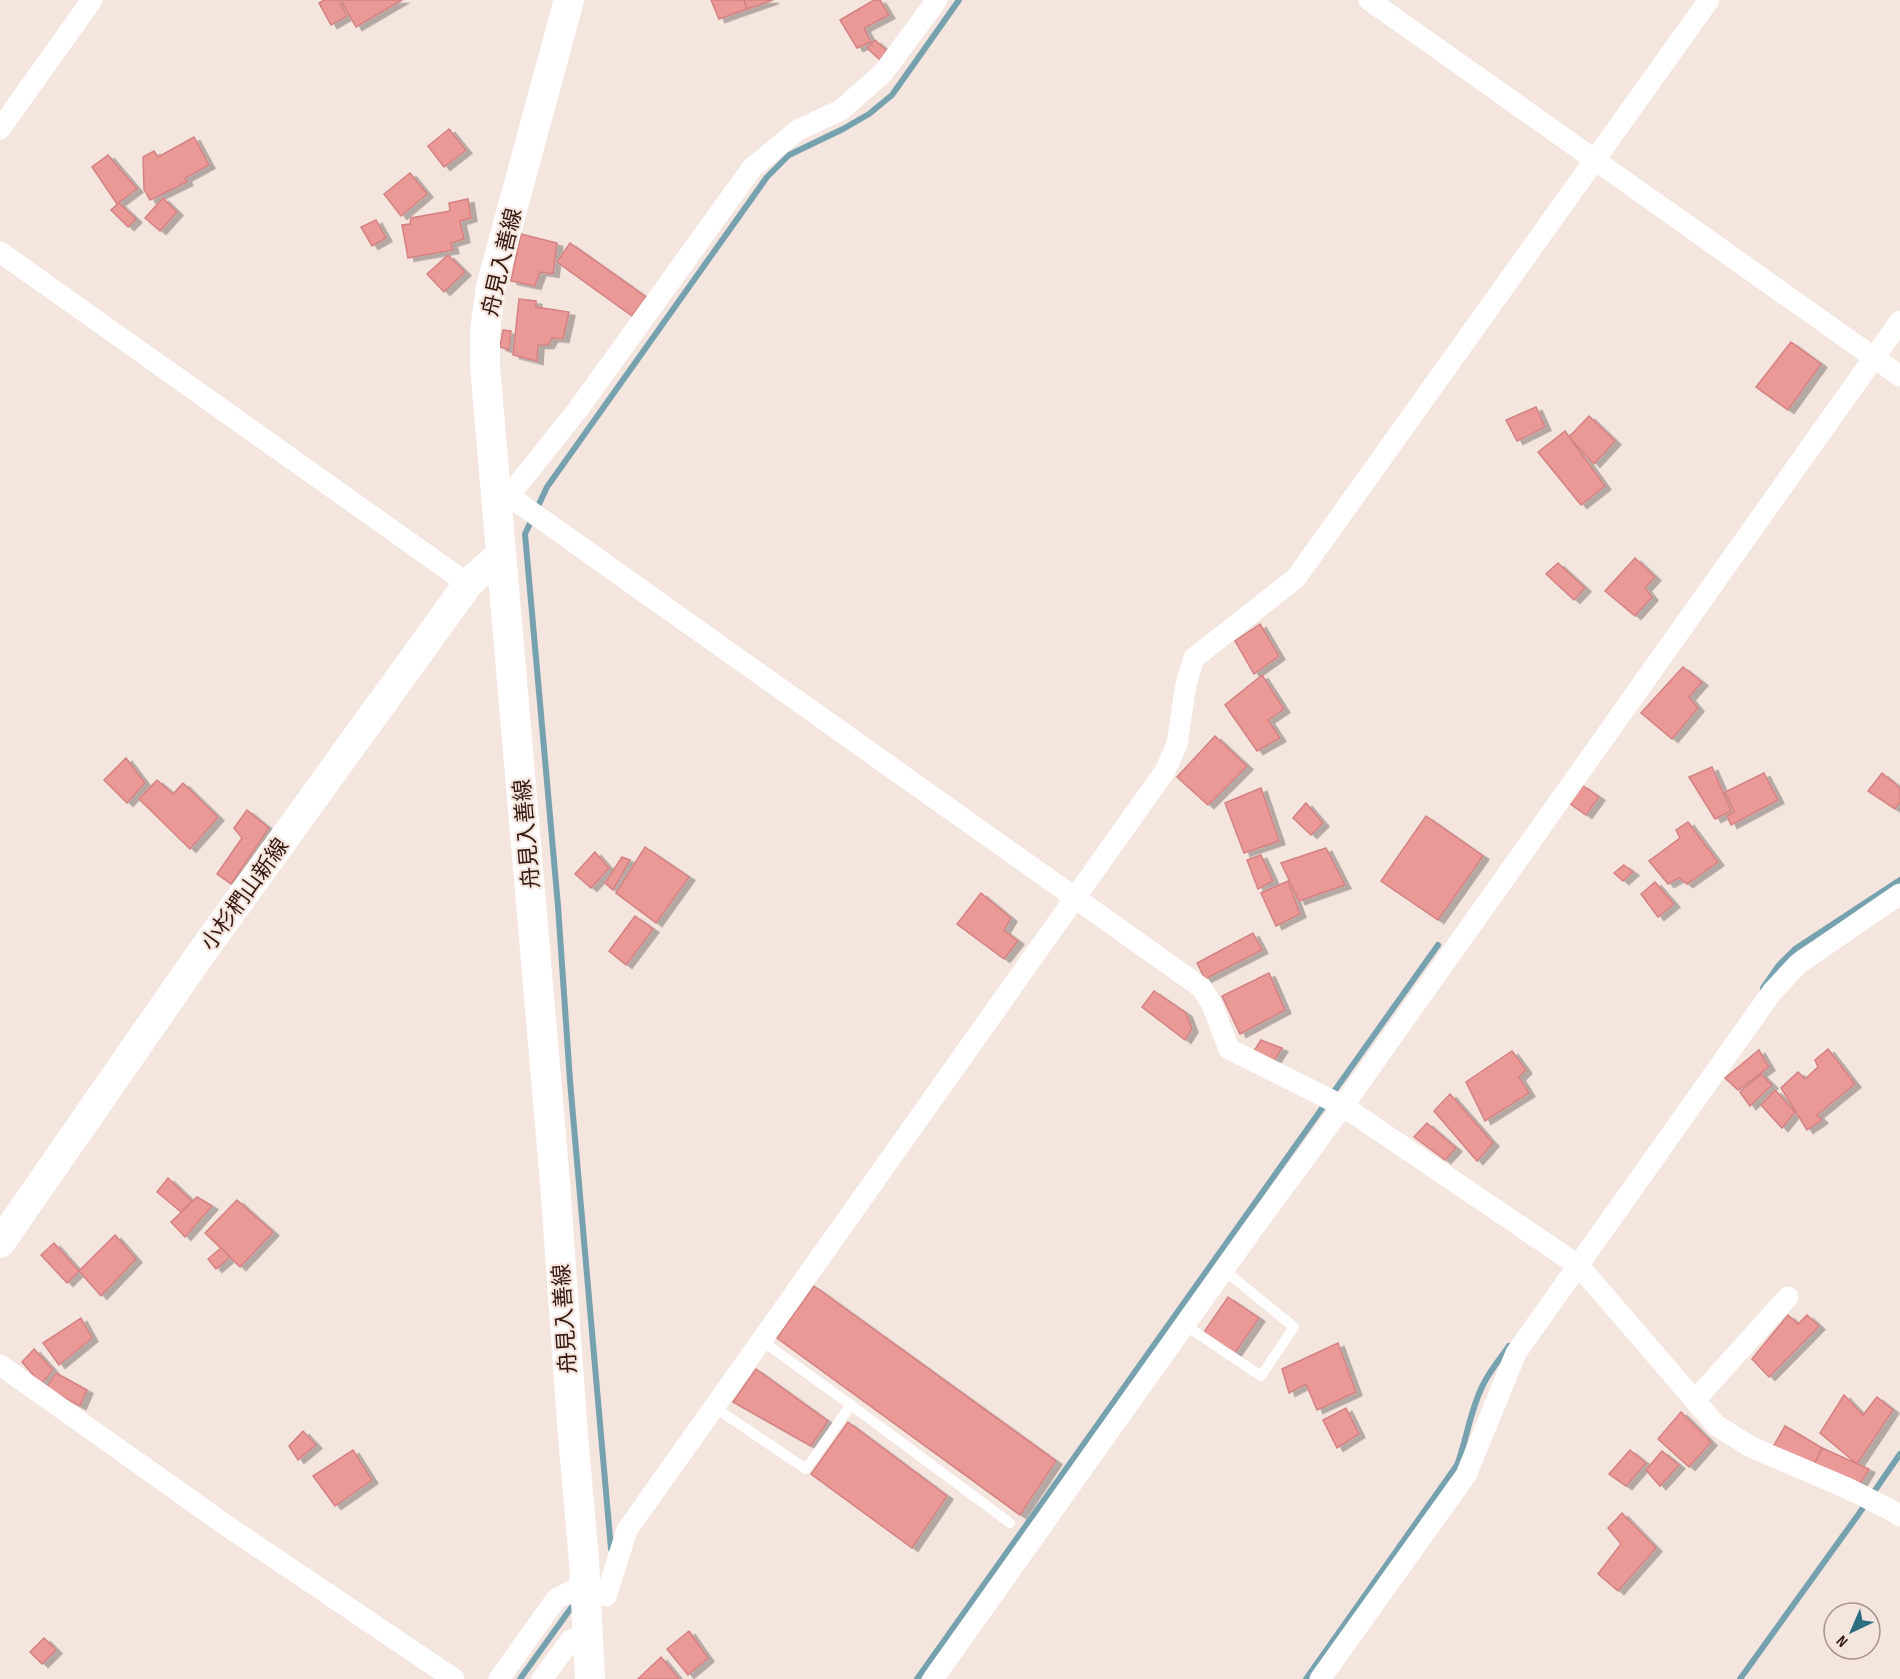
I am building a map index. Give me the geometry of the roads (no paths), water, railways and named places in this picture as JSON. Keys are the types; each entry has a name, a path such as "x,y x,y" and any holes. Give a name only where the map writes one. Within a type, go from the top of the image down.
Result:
{"main road":[{"name":"舟見入善線","path":"569,0 491,287 485,330 485,366 504,502 500,555 512,665 552,1148 590,1679"},
{"name":"小杉椚山新線","path":"0,1243 202,952 468,584 500,555"}],"street":[{"path":"0,129 92,0"},
{"path":"937,0 883,73 841,110 798,130 752,168 579,408 504,502 1202,988 1212,1005 1230,1049 1343,1106 1579,1266 1716,1425 1751,1447 1846,1488 1900,1516"},
{"path":"1369,0 1900,376"},
{"path":"499,1679 556,1599 585,1584 606,1596 627,1530 1165,771 1177,744 1186,684 1194,658 1296,578 1709,0"},
{"path":"0,252 468,584"},
{"path":"933,1679 1900,321"},
{"path":"1320,1679 1466,1475 1516,1353 1772,992 1798,964 1900,894"},
{"path":"1695,1400 1788,1297"},
{"path":"0,1365 230,1528 454,1679"},
{"path":"542,1679 571,1640 588,1632"}],"lane":[{"path":"1185,1325 1261,1376 1294,1326 1224,1270"},
{"path":"761,1340 1010,1523"},
{"path":"714,1407 806,1469 851,1405"}],"waterway":[{"path":"611,1549 525,534 547,487 767,177 789,155 869,114 892,95 959,0"},
{"path":"1763,988 1779,965 1795,949 1900,880"},
{"path":"917,1679 1438,945"},
{"path":"1306,1679 1457,1465 1479,1395 1488,1375 1509,1346"},
{"path":"1740,1679 1900,1454"},
{"path":"520,1679 571,1608"}]}
